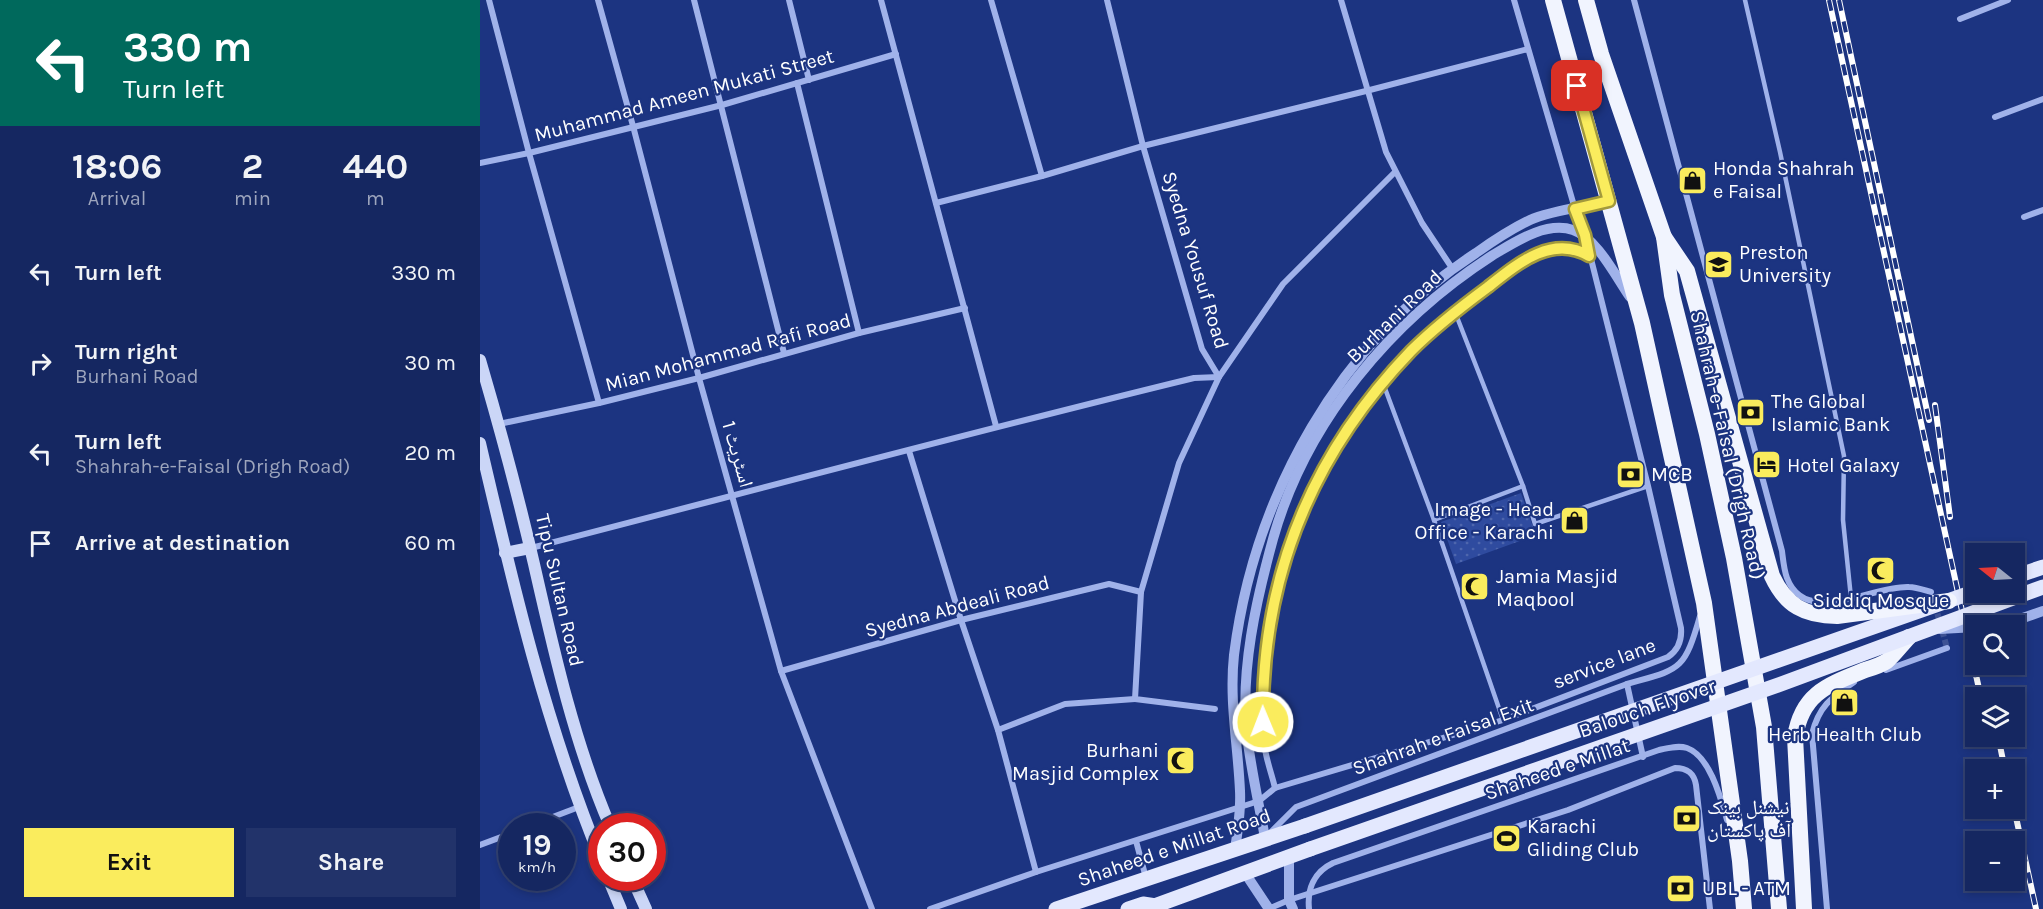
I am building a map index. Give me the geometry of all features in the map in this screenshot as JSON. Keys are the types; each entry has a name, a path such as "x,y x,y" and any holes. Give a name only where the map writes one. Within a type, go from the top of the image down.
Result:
{"highway":[{"path":"1553,0 1637,308 1704,603 1740,861 1744,909"},
{"name":"Shahrah-e-Faisal (Drigh Road)","path":"1586,0 1601,54 1664,237 1672,295 1707,434 1734,558 1764,727 1779,909"},
{"path":"1664,237 1687,271 1769,565 1778,588 1788,601 1799,609 1824,616 1949,601"},
{"path":"1804,909 1795,737 1801,713 1819,691 1828,685 1886,662 1909,637"}],"main road":[{"name":"Tipu Sultan Road","path":"480,360 530,548 564,692 604,813"},
{"path":"480,443 505,553 542,692 588,829"},
{"path":"505,553 530,548"},
{"path":"2025,573 2043,567"},
{"name":"Balouch Flyover","path":"1245,873 1781,684 2043,587"},
{"name":"Balouch Flyover","path":"1305,826 1965,595"},
{"name":"Shaheed e Millat Road","path":"1056,909 1305,826"},
{"path":"1128,909 1143,904 1151,907 1245,873"},
{"path":"1083,909 1141,889 1151,878"},
{"path":"613,891 621,909"},
{"path":"638,891 646,909"}],"street":[{"path":"489,0 599,403"},
{"name":"اسٹریٹ 1","path":"598,0 699,378 782,671 872,909"},
{"path":"694,0 784,353"},
{"path":"789,0 809,80"},
{"path":"881,0 996,426"},
{"path":"991,0 1042,176"},
{"name":"Syedna Yousuf Road","path":"530,548 909,451 996,426 1194,378 1219,376 1202,349 1143,146 1107,0"},
{"path":"1341,0 1366,91 1386,152 1422,223 1452,268"},
{"name":"service lane","path":"930,909 1036,872 1258,801 1275,789 1503,720 1668,657 1677,649 1681,627 1585,235 1575,209 1514,0"},
{"path":"1634,0 1782,551 1787,579 1798,593 1821,604 1908,587 1931,592"},
{"path":"1960,19 2008,0"},
{"path":"936,203 1042,176 1143,146 1528,49"},
{"name":"Muhammad Ameen Mukati Street","path":"480,163 722,105 896,54"},
{"path":"797,83 859,333"},
{"path":"1995,117 2043,99"},
{"path":"1136,699 1141,592 1179,463 1219,376 1283,284 1395,172"},
{"name":"Burhani Road","path":"1235,849 1240,806 1232,710 1234,658 1239,622 1251,573 1270,513 1310,429 1349,370 1389,324 1452,268 1532,219 1609,201"},
{"path":"2024,217 2043,210"},
{"name":"Burhani Road","path":"1265,838 1247,735 1247,684 1253,626 1274,536 1288,498 1319,435 1365,368 1395,334 1462,275 1503,249 1537,232 1566,228 1585,235"},
{"path":"1585,235 1637,308"},
{"path":"1275,789 1265,748 1262,691 1268,629 1279,580 1306,503 1320,474 1338,444 1383,383 1412,351 1455,312 1507,273 1552,248 1570,248 1589,256"},
{"name":"Mian Mohammad Rafi Road","path":"498,424 599,403 699,378 859,333 965,308"},
{"path":"909,451 961,620 998,730 1036,872"},
{"name":"Syedna Abdeali Road","path":"782,671 961,620 1109,584 1141,592"},
{"name":"Shahrah e Faisal Exit","path":"1265,838 1296,807 1627,684 1672,670 1683,661 1691,647 1704,603"},
{"path":"2025,617 2043,611"},
{"path":"1926,629 1965,627"},
{"path":"1827,909 1812,734 1816,717 1830,699 1858,679 1947,648"},
{"path":"1627,684 1643,757"},
{"path":"998,730 1065,704 1136,699 1215,709"},
{"name":"Shaheed e Millat","path":"1309,894 1318,872 1333,863 1676,746 1687,748 1706,764 1721,801 1740,861"},
{"path":"1245,873 1269,909 1291,904 1309,894 1568,810 1675,768 1682,768 1692,774 1696,785 1710,909"},
{"path":"563,813 579,807"},
{"path":"480,845 498,838"},
{"path":"1136,841 1151,878"},
{"path":"1289,858 1291,904"},
{"path":"1309,894 1309,909"}],"lane":[{"path":"1745,0 1780,152 1844,456 1844,520 1851,598"},
{"path":"1455,312 1523,486 1535,524 1648,486"},
{"path":"1383,383 1434,520 1503,720"},
{"path":"1434,520 1523,486"}],"shaded area":[{"path":"1521,493 1536,535 1456,564 1441,522"}],"tunnel":[{"path":"1935,605 1947,648"}],"railway":[{"path":"1829,0 1979,687"},
{"path":"1839,0 1929,420"},
{"path":"1935,405 1950,517"},
{"path":"2000,747 2003,759"},
{"path":"2016,819 2036,909"}],"place":[{"name":"Honda Shahrah e Faisal","path":"1692,180"},
{"name":"Preston University","path":"1718,264"},
{"name":"The Global Islamic Bank","path":"1750,413"},
{"name":"Hotel Galaxy","path":"1766,465"},
{"name":"MCB","path":"1630,474"},
{"name":"Image - Head Office - Karachi","path":"1575,521"},
{"name":"Siddiq Mosque","path":"1881,570"},
{"name":"Jamia Masjid Maqbool","path":"1475,587"},
{"name":"Herb Health Club","path":"1845,703"},
{"name":"Burhani Masjid Complex","path":"1180,761"},
{"name":"نیشنل بینک آف پاکستان","path":"1686,818"},
{"name":"Karachi Gliding Club","path":"1506,838"},
{"name":"UBL - ATM","path":"1681,888"}],"route":[{"path":"1263,722 1264,660 1279,580 1306,503 1320,474 1348,429 1383,383 1412,351 1437,327 1494,282 1531,258 1552,248 1570,248 1589,256 1585,235 1575,209 1609,201 1577,86"}]}
